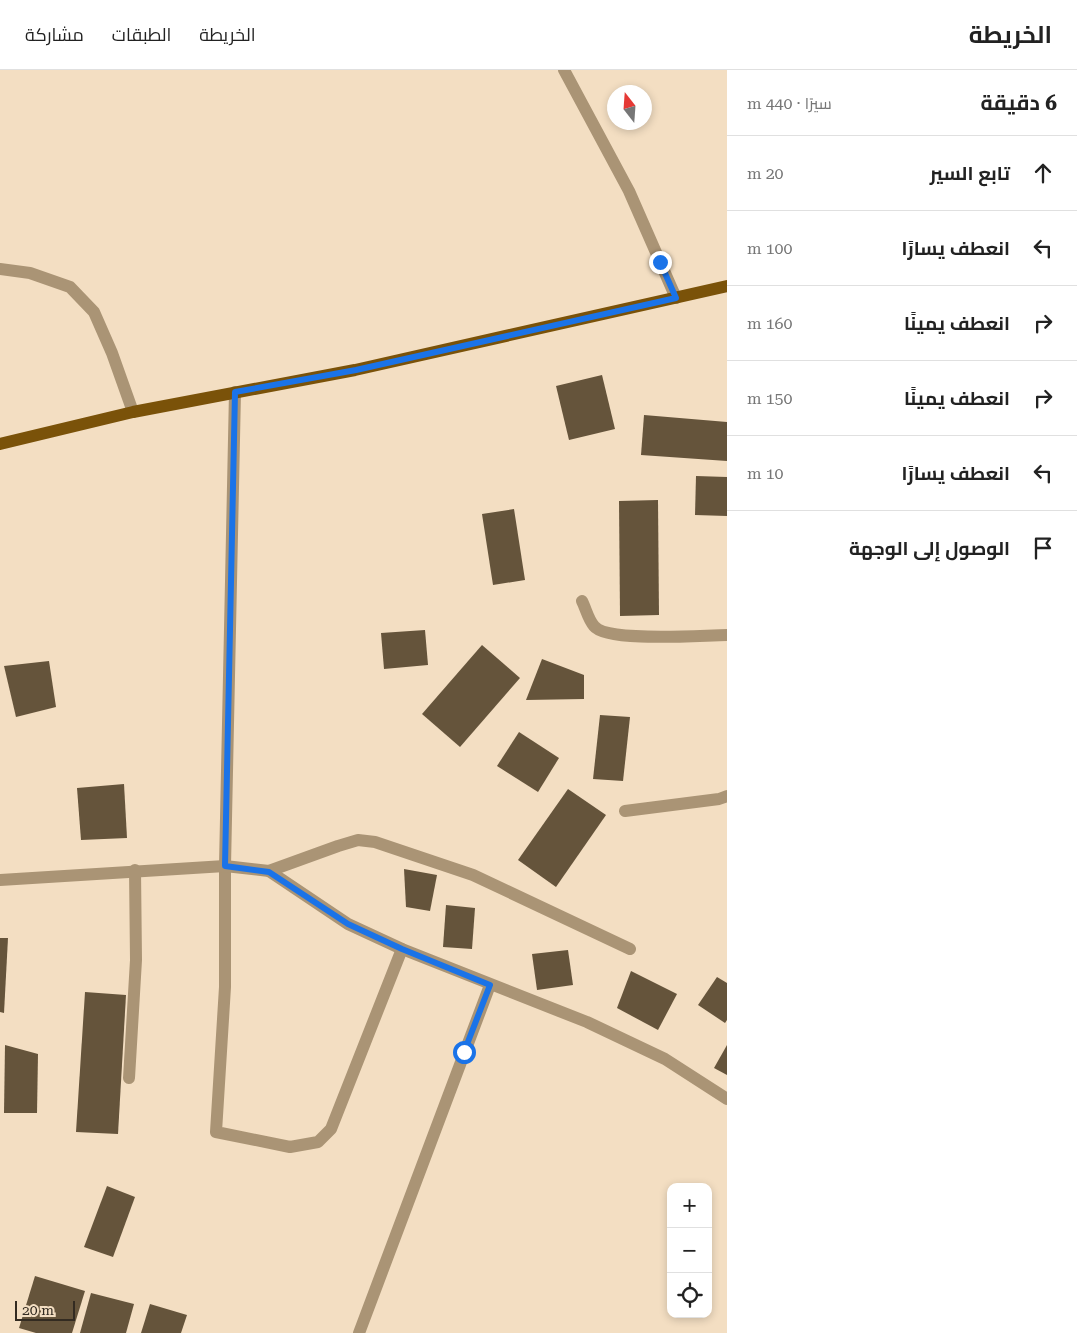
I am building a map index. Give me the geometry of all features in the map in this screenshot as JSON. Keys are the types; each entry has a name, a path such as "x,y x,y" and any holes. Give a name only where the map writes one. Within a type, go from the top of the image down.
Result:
{"main road":[{"path":"0,444 133,412 356,370 727,286"}],"street":[{"path":"564,70 629,191 676,298"},
{"path":"0,269 30,273 70,287 94,312 112,353 133,412"},
{"path":"235,392 225,866 225,987 216,1132 290,1147 318,1142 331,1129 402,949"},
{"path":"582,601 594,627 602,632 616,635 647,636 727,635"},
{"path":"625,811 719,799 727,796"},
{"path":"269,872 358,840 375,842 473,875 630,950"},
{"path":"0,880 135,870 225,866 269,872 348,924 402,949 587,1022 664,1059 727,1099"},
{"path":"129,1078 136,960 135,870"},
{"path":"359,1333 490,985"}],"building":[{"path":"602,375 615,429 569,440 556,386"},
{"path":"644,415 727,422 727,461 641,455"},
{"path":"696,476 727,477 727,516 695,515"},
{"path":"658,500 659,615 620,616 619,501"},
{"path":"514,509 525,580 493,585 482,514"},
{"path":"425,630 428,665 384,669 381,633"},
{"path":"482,645 520,678 460,747 422,714"},
{"path":"542,659 584,675 584,699 526,700"},
{"path":"49,661 56,707 16,717 4,666"},
{"path":"600,715 630,717 623,781 593,779"},
{"path":"519,732 559,758 538,792 497,766"},
{"path":"124,784 127,838 81,840 77,788"},
{"path":"568,789 606,815 556,887 518,860"},
{"path":"404,869 437,875 430,911 406,907"},
{"path":"446,905 475,908 472,949 443,947"},
{"path":"0,938 8,938 4,1013 0,1012"},
{"path":"568,950 573,985 537,990 532,954"},
{"path":"631,971 677,994 658,1030 617,1008"},
{"path":"717,977 727,983 727,1020 725,1023 698,1005"},
{"path":"85,992 126,995 118,1134 76,1132"},
{"path":"5,1045 38,1054 37,1113 4,1113"},
{"path":"727,1045 727,1075 714,1068"},
{"path":"107,1186 135,1197 113,1257 84,1247"},
{"path":"35,1276 85,1291 72,1333 36,1333 19,1328"},
{"path":"91,1293 134,1304 126,1333 80,1333"},
{"path":"150,1304 187,1315 181,1333 141,1333"}],"route":[{"path":"464,1052 490,985 402,949 348,924 269,872 225,866 235,392 356,370 676,298 660,262"}]}
